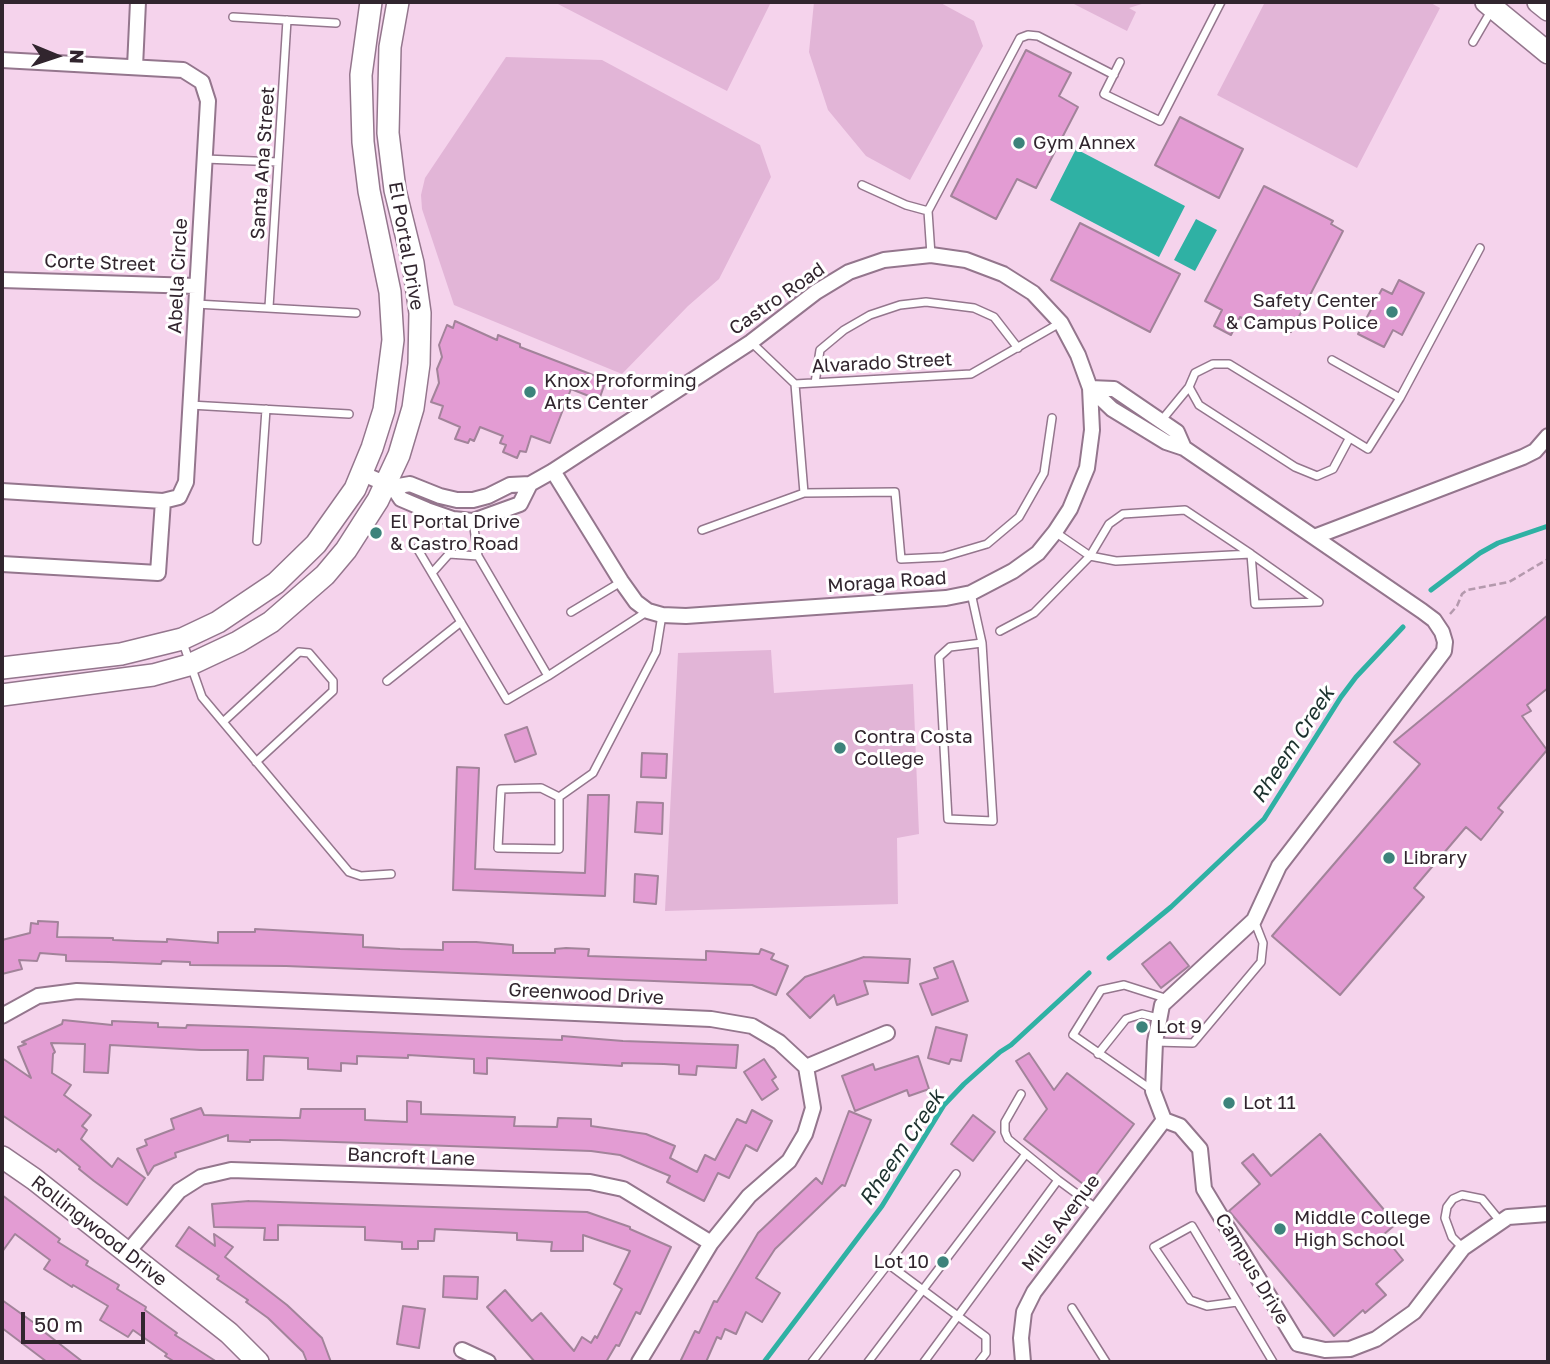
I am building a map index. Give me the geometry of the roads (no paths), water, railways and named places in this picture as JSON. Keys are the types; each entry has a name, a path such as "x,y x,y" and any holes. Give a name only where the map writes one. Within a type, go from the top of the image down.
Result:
{"main road":[{"name":"El Portal Drive","path":"2,668 121,654 182,639 222,620 276,583 316,544 343,508 361,473 384,410 394,340 390,292 369,191 363,142 361,75 371,2"},
{"name":"El Portal Drive","path":"2,695 127,680 190,664 238,642 271,622 325,575 346,550 389,485 413,408 420,313 413,263 395,190 388,133 390,47 398,2"},
{"path":"1538,2 1548,10"},
{"path":"1490,4 1548,52"},
{"name":"Rollingwood Drive","path":"2,1157 229,1333 258,1362"}],"street":[{"path":"135,67 138,2"},
{"name":"Abella Circle","path":"2,60 183,70 202,82 208,101 186,482 179,497 163,501"},
{"name":"Castro Road","path":"361,473 389,485 410,484 457,500 473,500 510,485 530,484 751,342 816,292 849,272 884,260 931,255 966,260 1003,274 1033,293 1061,323"},
{"name":"Corte Street","path":"2,280 196,286"},
{"name":"Moraga Road","path":"655,613 686,616 946,597 971,593 1013,571 1038,553 1055,532 1070,509 1087,468 1092,430 1090,388 1078,355 1061,323"},
{"path":"1090,388 1114,389 1177,432 1184,448"},
{"path":"1090,388 1112,409 1166,442 1184,448 1434,620 1445,642 1444,651 1279,866 1254,920 1162,1005 1155,1042 1153,1091 1164,1120"},
{"path":"1314,537 1523,457 1535,451 1548,436"},
{"path":"553,471 636,602 655,613"},
{"name":"Castro Road","path":"389,485 401,499 426,510 453,519 473,521 520,504 530,484"},
{"path":"2,491 163,501 158,573 2,564"},
{"name":"Greenwood Drive","path":"2,1016 38,996 77,991 711,1019 752,1026 779,1042 806,1067"},
{"path":"639,1362 711,1243 749,1196 789,1161 806,1134 813,1108 806,1067 887,1033"},
{"name":"Mills Avenue","path":"1023,1362 1021,1338 1024,1312 1034,1292 1164,1120"},
{"name":"Campus Drive","path":"1164,1120 1180,1126 1200,1149 1204,1189 1298,1343 1325,1350 1350,1349 1376,1339 1414,1312 1463,1248 1508,1217 1548,1214"},
{"name":"Bancroft Lane","path":"127,1253 179,1191 201,1177 230,1170 590,1182 624,1189 711,1243"},
{"path":"462,1350 488,1362"}],"lane":[{"path":"1120,62 1104,94 1160,121 1221,2"},
{"path":"1473,42 1490,4"},
{"path":"233,17 336,23"},
{"name":"Santa Ana Street","path":"269,307 288,20"},
{"path":"931,255 928,211 1020,38 1038,36 1114,75"},
{"path":"204,159 278,162"},
{"path":"862,185 906,205 928,211"},
{"path":"1161,421 1189,387 1195,373 1213,364 1229,364 1368,449 1399,398 1480,248"},
{"path":"815,383 820,350 844,330 870,315 900,305 926,302 974,308 994,317 1018,348"},
{"path":"195,304 356,313"},
{"name":"Alvarado Street","path":"751,342 794,384 971,374 1061,323"},
{"path":"1332,360 1399,398"},
{"path":"794,384 804,493"},
{"path":"1189,387 1199,405 1295,467 1317,476 1333,469 1349,439"},
{"path":"190,405 349,414"},
{"path":"257,541 266,409"},
{"path":"702,530 804,493 895,492 901,559 943,556 987,544 1018,517 1044,473 1052,418"},
{"path":"1000,631 1034,613 1090,556 1110,524 1123,514 1185,510 1251,554 1319,602 1255,604 1251,554"},
{"path":"473,521 478,556 548,676"},
{"path":"1055,532 1090,556 1116,561 1251,554"},
{"path":"417,548 508,700 655,613 656,652 593,773 559,797"},
{"path":"432,573 449,554 478,556"},
{"path":"571,612 621,581"},
{"path":"971,593 982,643 993,821 948,819 939,657 950,647 982,643"},
{"path":"387,681 461,622"},
{"path":"182,639 202,697 349,872 361,876 391,874"},
{"path":"223,722 299,652 309,653 333,681 333,691 256,762"},
{"path":"501,789 541,789 559,797 559,849 498,848 501,789"},
{"path":"1155,1042 1193,1043 1261,962 1262,943 1254,920"},
{"path":"1153,1091 1073,1035 1101,990 1124,985 1168,999"},
{"path":"1098,1054 1126,1019 1142,1014 1158,1018"},
{"path":"1021,1094 1005,1122 1004,1132 1008,1139 1058,1181 1096,1208"},
{"path":"868,1362 1025,1154"},
{"path":"812,1362 956,1174"},
{"path":"924,1362 1058,1181"},
{"path":"1463,1248 1452,1237 1445,1218 1447,1207 1453,1199 1462,1195 1482,1199 1501,1222"},
{"path":"1237,1302 1207,1307 1190,1300 1154,1247 1192,1226 1273,1362"},
{"path":"888,1264 986,1336 986,1353 979,1362"},
{"path":"1072,1308 1106,1362"}],"waterway":[{"name":"Rheem Creek","path":"1431,590 1480,553 1498,543 1548,526"},
{"name":"Rheem Creek","path":"1109,958 1171,907 1264,819 1341,697 1403,627"},
{"name":"Rheem Creek","path":"764,1362 882,1206 944,1105 1089,973"}],"place":[{"name":"Gym Annex","path":"1019,143"},
{"name":"Safety Center & Campus Police","path":"1392,312"},
{"name":"Knox Proforming Arts Center","path":"530,392"},
{"name":"El Portal Drive & Castro Road","path":"376,533"},
{"name":"Contra Costa College","path":"840,748"},
{"name":"Library","path":"1389,858"},
{"name":"Lot 9","path":"1142,1027"},
{"name":"Lot 11","path":"1229,1103"},
{"name":"Middle College High School","path":"1280,1229"},
{"name":"Lot 10","path":"943,1262"}]}
